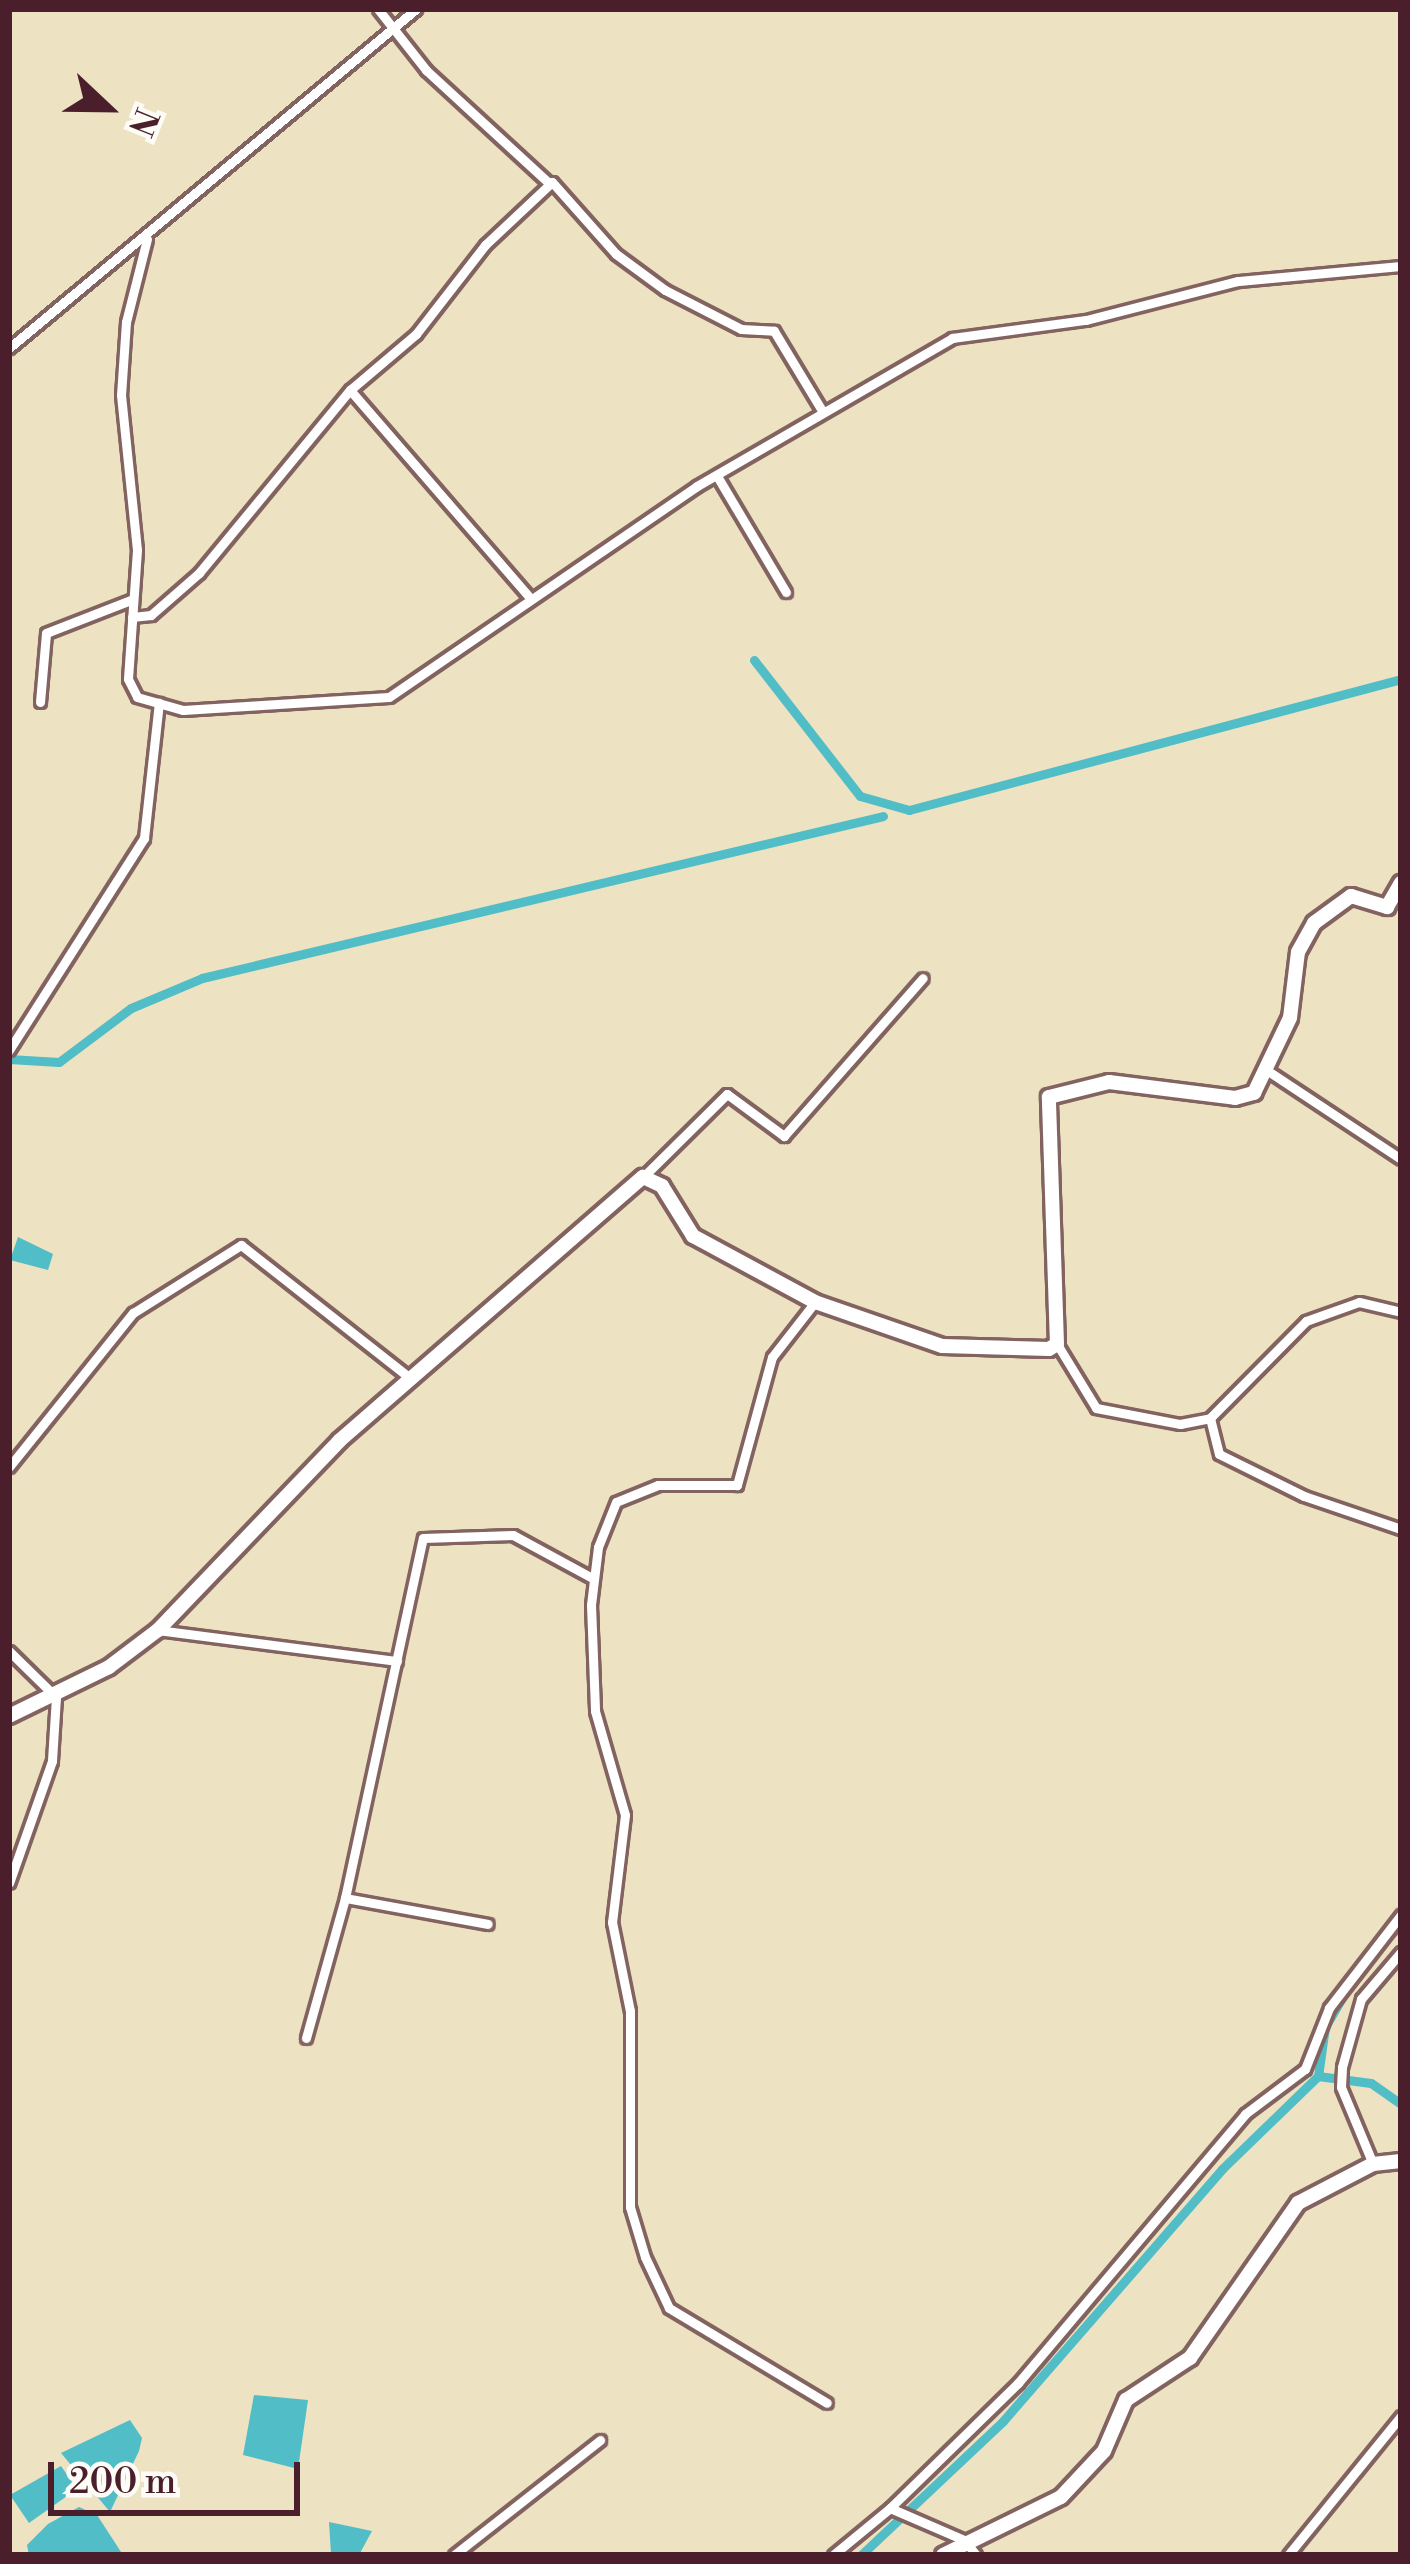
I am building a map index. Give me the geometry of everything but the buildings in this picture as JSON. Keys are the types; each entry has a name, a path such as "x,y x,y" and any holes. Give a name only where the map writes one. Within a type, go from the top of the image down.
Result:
{"main road":[{"path":"9,1716 56,1697 158,1630 410,1377 643,1178 662,1186 693,1236 815,1302 942,1346 989,1354 1057,1344 1048,1096 1109,1082 1235,1098 1254,1093 1290,1018 1298,952 1314,922 1352,896 1387,907 1401,883"},
{"path":"943,2555 964,2540 1061,2497 1104,2451 1126,2400 1190,2358 1298,2204 1373,2164 1401,2161"}],"street":[{"path":"379,9 425,70 549,183 616,254 665,290 741,329 774,331 821,409"},
{"path":"9,348 147,239 223,165 416,9"},
{"path":"132,617 151,615 199,573 350,391 416,334 484,245 549,183"},
{"path":"147,239 126,322 121,395 132,455 128,679 137,697 184,710 368,703 430,675 531,599 717,476 821,409 952,338 1086,320 1238,280 1401,266"},
{"path":"350,391 531,599"},
{"path":"717,476 786,592"},
{"path":"40,702 46,633 133,599"},
{"path":"9,1049 54,970 144,838 159,703"},
{"path":"643,1178 727,1094 784,1136 923,978"},
{"path":"1268,1071 1401,1159"},
{"path":"9,1468 133,1313 241,1245 410,1377"},
{"path":"815,1302 772,1358 737,1485 630,1491 607,1521 594,1579 595,1711 625,1815 612,1922 631,2011 636,2095 630,2207 669,2308 827,2403"},
{"path":"1057,1344 1096,1408 1180,1424 1210,1418 1306,1321 1359,1302 1401,1312"},
{"path":"1210,1418 1219,1454 1304,1496 1401,1529"},
{"path":"306,2038 345,1898 421,1547 430,1534 528,1539 594,1579"},
{"path":"158,1630 398,1661"},
{"path":"9,1652 56,1697 52,1761 9,1883"},
{"path":"345,1898 488,1924"},
{"path":"833,2555 893,2509 996,2408 1245,2114 1305,2068 1329,2008 1401,1915"},
{"path":"1373,2164 1341,2087 1342,2067 1361,1999 1401,1952"},
{"path":"1288,2555 1401,2416"},
{"path":"454,2555 600,2440"},
{"path":"893,2509 964,2540 976,2555"}],"water":[{"path":"18,1237 53,1254 48,1270 10,1260"},
{"path":"254,2395 308,2400 298,2469 243,2455"},
{"path":"130,2420 142,2438 110,2512 61,2453"},
{"path":"61,2466 77,2489 29,2523 10,2495"},
{"path":"79,2507 97,2515 123,2555 29,2555 27,2545 48,2524"},
{"path":"329,2522 372,2531 359,2555 331,2554"}],"waterway":[{"path":"754,660 860,796 909,810 1401,679"},
{"path":"9,1059 59,1062 131,1008 202,978 883,816"},
{"path":"1386,1938 1401,1926"},
{"path":"861,2555 1003,2421 1222,2169 1318,2076 1325,2027 1347,1989"},
{"path":"1318,2076 1371,2083 1401,2104"}]}
